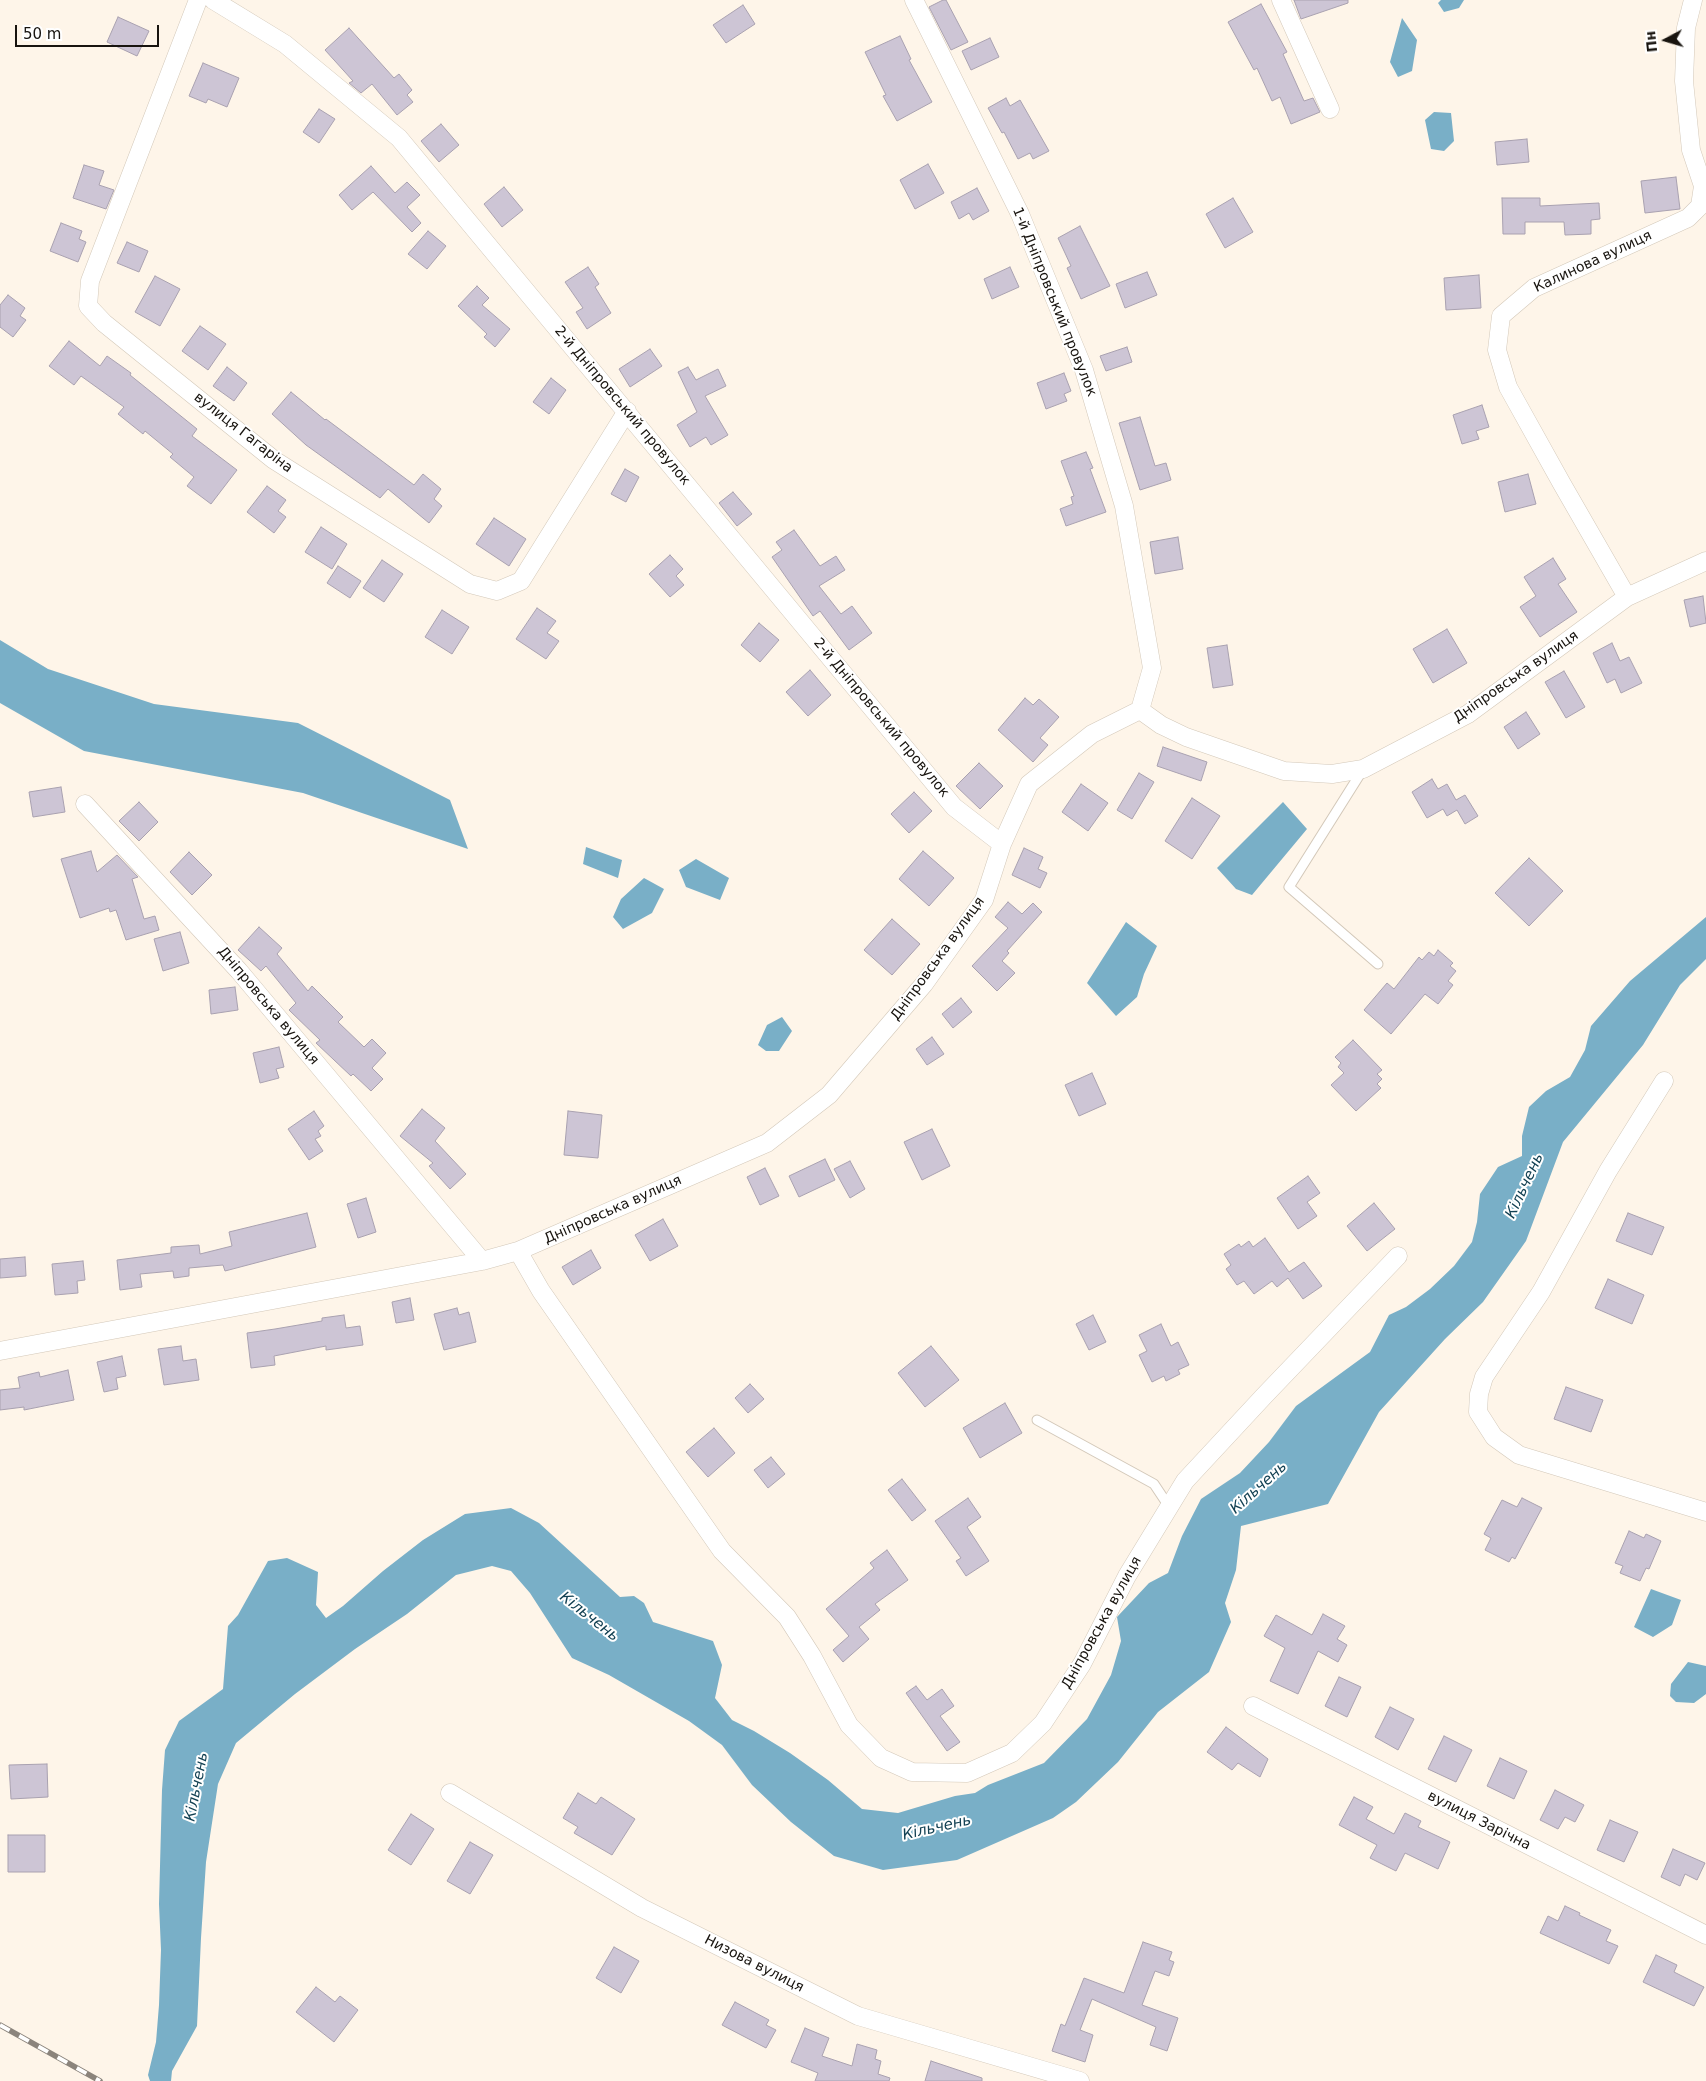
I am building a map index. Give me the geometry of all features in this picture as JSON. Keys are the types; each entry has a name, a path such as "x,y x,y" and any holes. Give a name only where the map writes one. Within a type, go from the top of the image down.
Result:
{"street":[{"name":"вулиця Гагаріна","path":"198,0 90,281 88,306 104,323 274,460 470,584 497,591 521,581 626,411"},
{"name":"2-й Дніпровський провулок","path":"213,0 285,44 399,138 954,807 1002,844"},
{"name":"1-й Дніпровський провулок","path":"914,0 1020,214 1084,370 1124,506 1152,668 1140,710"},
{"path":"1281,0 1330,110"},
{"name":"Калинова вулиця","path":"1627,597 1508,387 1497,350 1498,341 1501,316 1534,288 1688,218 1700,206 1703,186 1691,150 1684,82 1686,28 1694,0"},
{"name":"Дніпровська вулиця","path":"0,1351 482,1261 518,1251 767,1143 829,1095 924,984 984,900 1002,844 1029,784 1092,734 1140,710 1161,725 1186,737 1284,770 1332,774 1363,769 1468,714 1627,597 1706,561"},
{"name":"Дніпровська вулиця","path":"85,804 239,971 482,1261"},
{"path":"1664,1081 1608,1171 1541,1292 1484,1377 1479,1394 1478,1412 1494,1437 1519,1455 1706,1512"},
{"name":"Дніпровська вулиця","path":"518,1251 541,1291 722,1551 787,1617 812,1656 849,1725 881,1758 912,1772 967,1773 1012,1753 1043,1723 1082,1664 1127,1576 1185,1481 1398,1256"},
{"name":"вулиця Зарічна","path":"1253,1706 1706,1935"},
{"name":"Низова вулиця","path":"450,1793 642,1908 858,2016 1080,2081"}],"lane":[{"path":"1363,769 1289,887 1378,964"},
{"path":"1037,1420 1154,1484 1170,1508"}],"water":[{"path":"1441,0 1464,0 1459,8 1444,12 1438,3"},
{"path":"1402,18 1417,40 1412,71 1398,77 1390,62"},
{"path":"1434,112 1451,113 1454,141 1444,151 1431,149 1425,120"},
{"path":"0,640 48,669 154,704 298,723 450,800 468,849 303,793 84,751 0,703"},
{"path":"1283,802 1307,829 1252,895 1236,889 1217,868"},
{"path":"586,847 622,860 618,878 583,864"},
{"path":"696,859 729,878 720,900 686,887 679,870"},
{"path":"644,878 664,889 652,913 623,929 613,917 621,899"},
{"name":"Кільчень","path":"1706,917 1706,959 1680,985 1643,1045 1563,1142 1526,1241 1483,1302 1445,1339 1379,1412 1328,1504 1241,1526 1236,1570 1225,1603 1231,1622 1209,1672 1158,1712 1118,1762 1076,1802 1053,1818 957,1860 883,1870 834,1856 791,1822 752,1785 722,1745 689,1721 609,1675 572,1658 530,1593 511,1571 492,1566 456,1575 407,1614 355,1649 295,1694 236,1743 218,1784 206,1862 197,2026 172,2071 171,2081 150,2081 148,2075 156,2042 159,2005 161,1950 159,1904 165,1750 179,1721 223,1689 228,1626 238,1615 268,1561 287,1558 318,1572 316,1605 326,1618 423,1540 465,1514 511,1508 539,1523 620,1597 634,1596 644,1603 653,1622 713,1641 722,1665 715,1698 732,1720 790,1753 828,1780 862,1809 898,1813 955,1796 975,1793 988,1785 1044,1763 1087,1719 1111,1675 1121,1641 1117,1617 1149,1583 1168,1573 1182,1536 1201,1499 1240,1473 1269,1442 1296,1406 1370,1352 1389,1315 1406,1307 1430,1289 1454,1266 1472,1242 1477,1222 1480,1194 1498,1167 1522,1156 1522,1136 1529,1107 1546,1091 1570,1077 1585,1050 1591,1026 1630,981"},
{"path":"1126,922 1157,946 1144,974 1137,997 1116,1016 1087,983"},
{"path":"782,1017 792,1031 779,1051 766,1051 758,1045 767,1025"},
{"path":"1651,1589 1681,1600 1672,1625 1653,1637 1634,1627"},
{"path":"1688,1662 1706,1666 1706,1694 1694,1703 1676,1702 1670,1696 1671,1684"}],"building":[{"path":"946,0 968,42 951,50 929,7"},
{"path":"1294,0 1348,0 1348,3 1301,19"},
{"path":"1261,4 1287,52 1283,54 1304,101 1313,98 1320,112 1291,124 1280,97 1272,101 1257,68 1254,70 1228,22"},
{"path":"743,5 755,24 726,43 713,25"},
{"path":"118,17 149,31 137,56 107,42"},
{"path":"349,28 394,78 399,74 412,90 407,95 413,102 397,115 372,84 361,93 349,83 353,81 325,50"},
{"path":"900,36 911,59 909,60 932,102 897,121 883,96 886,95 865,52"},
{"path":"990,38 999,57 971,70 962,51"},
{"path":"203,63 239,78 227,107 208,99 206,103 189,96"},
{"path":"1006,98 1010,106 1020,100 1049,151 1033,159 1030,153 1018,159 1004,132 1002,133 988,108"},
{"path":"319,109 335,119 319,143 303,132"},
{"path":"441,124 459,145 439,162 421,141"},
{"path":"1527,139 1529,162 1497,165 1495,142"},
{"path":"928,164 944,193 915,209 900,180"},
{"path":"84,165 104,171 99,185 114,190 106,209 73,198"},
{"path":"371,166 395,193 407,182 420,195 407,207 421,223 412,232 373,192 352,210 339,195"},
{"path":"1676,177 1680,209 1645,213 1641,181"},
{"path":"504,187 523,210 502,227 484,204"},
{"path":"977,188 989,211 973,220 969,213 959,219 951,202"},
{"path":"1233,198 1253,232 1225,248 1206,214"},
{"path":"1502,198 1540,198 1540,206 1599,203 1600,219 1591,220 1591,234 1565,235 1564,222 1525,222 1525,234 1503,234"},
{"path":"61,223 82,231 79,239 86,242 78,262 50,251"},
{"path":"1080,226 1110,286 1081,299 1067,268 1071,266 1058,238"},
{"path":"428,231 446,246 427,269 408,254"},
{"path":"127,242 148,251 139,272 117,263"},
{"path":"588,267 599,284 595,287 611,313 587,329 576,312 583,308 565,282"},
{"path":"1010,267 1019,287 992,299 984,279"},
{"path":"1147,272 1157,295 1125,308 1116,284"},
{"path":"1479,275 1481,308 1446,310 1444,278"},
{"path":"155,276 180,289 160,326 135,312"},
{"path":"477,286 489,298 482,305 510,329 495,347 484,337 487,334 458,306"},
{"path":"8,295 25,308 20,316 26,320 13,337 0,327 0,305"},
{"path":"200,326 226,344 208,370 182,351"},
{"path":"69,341 100,366 107,356 131,373 130,375 197,429 192,436 237,470 211,504 187,486 194,477 170,457 173,454 145,431 143,434 118,414 124,407 81,376 74,385 49,366"},
{"path":"1127,347 1132,362 1106,371 1100,356"},
{"path":"650,349 662,366 630,387 619,369"},
{"path":"227,367 247,383 234,401 213,386"},
{"path":"688,367 696,380 718,369 726,386 705,396 728,435 711,445 706,437 690,447 677,425 697,412 678,372"},
{"path":"1064,373 1071,391 1064,394 1067,401 1046,409 1037,383"},
{"path":"551,378 566,390 549,414 533,402"},
{"path":"291,392 325,420 414,485 423,474 441,489 434,499 442,506 429,523 388,489 380,498 306,445 272,414"},
{"path":"1482,405 1489,427 1476,431 1479,439 1462,444 1453,415"},
{"path":"1140,417 1155,466 1166,463 1171,480 1140,490 1119,423"},
{"path":"1086,452 1093,468 1090,469 1106,512 1066,526 1060,509 1073,504 1071,497 1074,496 1061,461"},
{"path":"625,469 639,477 626,502 611,494"},
{"path":"1528,474 1536,504 1505,512 1498,482"},
{"path":"267,486 286,500 278,511 286,517 274,533 247,512"},
{"path":"733,492 752,514 737,526 719,503"},
{"path":"494,518 526,539 509,566 476,544"},
{"path":"321,527 347,544 332,569 305,552"},
{"path":"794,530 820,566 836,556 845,570 819,586 841,614 852,606 872,633 849,650 820,611 813,616 772,557 782,550 776,542"},
{"path":"1178,537 1183,569 1155,574 1150,542"},
{"path":"670,555 683,569 676,576 684,585 670,597 649,574"},
{"path":"1553,558 1566,579 1558,584 1577,612 1540,637 1520,607 1536,596 1524,577"},
{"path":"382,560 403,574 384,602 363,588"},
{"path":"338,566 361,581 350,598 327,583"},
{"path":"1703,596 1706,623 1690,627 1684,600"},
{"path":"537,608 556,621 547,633 559,641 546,659 516,639"},
{"path":"442,610 469,627 452,654 425,637"},
{"path":"759,623 779,640 760,662 741,645"},
{"path":"1447,629 1467,663 1433,683 1413,649"},
{"path":"1612,643 1620,661 1629,657 1642,683 1621,693 1615,679 1607,683 1593,653"},
{"path":"1227,645 1233,685 1213,688 1207,648"},
{"path":"810,670 831,695 808,716 786,692"},
{"path":"1564,671 1585,707 1566,718 1545,682"},
{"path":"1025,698 1033,705 1039,699 1059,717 1040,738 1048,745 1033,762 998,730"},
{"path":"1526,712 1540,734 1518,749 1504,727"},
{"path":"1163,747 1207,762 1201,781 1157,766"},
{"path":"979,763 1003,786 980,809 956,786"},
{"path":"1139,773 1154,782 1132,819 1117,810"},
{"path":"1432,779 1438,789 1447,784 1456,800 1465,795 1478,816 1465,824 1457,810 1447,816 1443,809 1427,818 1412,792"},
{"path":"1081,784 1108,803 1088,831 1062,812"},
{"path":"61,787 65,812 33,817 29,792"},
{"path":"914,792 932,811 909,833 891,814"},
{"path":"1192,798 1220,816 1192,859 1165,841"},
{"path":"139,802 158,822 139,841 119,821"},
{"path":"1024,848 1043,857 1038,869 1047,873 1040,888 1012,875"},
{"path":"91,851 97,872 117,855 138,877 132,879 144,919 155,916 159,930 126,940 116,910 110,912 109,908 80,918 61,859"},
{"path":"923,851 954,878 929,906 899,879"},
{"path":"189,852 212,875 192,895 170,872"},
{"path":"1529,858 1563,891 1529,926 1495,893"},
{"path":"1008,902 1022,914 1033,903 1042,912 1007,951 1009,953 1002,961 1015,973 997,991 972,966 1008,928 995,917"},
{"path":"892,919 920,944 892,975 864,950"},
{"path":"259,927 282,948 277,954 308,991 312,986 343,1017 338,1022 364,1047 372,1039 386,1053 372,1068 383,1079 371,1091 353,1074 351,1076 316,1043 320,1040 289,1010 296,1003 266,966 261,971 238,950"},
{"path":"180,932 189,963 163,971 154,939"},
{"path":"1438,950 1453,963 1450,966 1456,971 1448,981 1453,985 1438,1004 1425,994 1391,1034 1364,1010 1387,983 1394,989 1419,957 1422,960 1429,952 1434,956"},
{"path":"235,987 238,1010 211,1014 209,990"},
{"path":"961,998 972,1012 953,1028 942,1014"},
{"path":"932,1037 944,1054 927,1065 916,1049"},
{"path":"1353,1040 1382,1070 1377,1074 1382,1079 1377,1084 1381,1088 1356,1111 1331,1085 1344,1073 1338,1067 1341,1063 1335,1057"},
{"path":"279,1047 284,1067 276,1069 279,1078 260,1083 253,1053"},
{"path":"1092,1073 1106,1104 1079,1116 1065,1085"},
{"path":"422,1109 445,1128 435,1141 466,1174 450,1189 429,1166 433,1163 400,1136"},
{"path":"314,1111 324,1126 318,1131 321,1136 315,1139 323,1151 309,1160 288,1129"},
{"path":"568,1111 602,1115 598,1158 564,1155"},
{"path":"932,1129 950,1166 922,1180 904,1142"},
{"path":"825,1159 835,1180 799,1197 789,1176"},
{"path":"850,1161 865,1189 850,1198 834,1169"},
{"path":"765,1168 779,1196 760,1205 747,1177"},
{"path":"1308,1176 1320,1193 1307,1202 1317,1216 1298,1229 1277,1198"},
{"path":"366,1198 376,1232 358,1238 347,1204"},
{"path":"1374,1203 1395,1229 1367,1251 1347,1226"},
{"path":"307,1213 316,1247 225,1271 223,1265 189,1268 189,1276 174,1278 173,1271 140,1274 142,1287 120,1290 117,1260 171,1253 171,1247 199,1245 200,1254 232,1246 229,1232"},
{"path":"1628,1213 1664,1227 1652,1255 1616,1241"},
{"path":"663,1219 678,1246 650,1261 635,1235"},
{"path":"1265,1238 1289,1272 1304,1262 1322,1286 1303,1299 1288,1278 1277,1287 1272,1281 1254,1294 1244,1281 1237,1285 1226,1269 1231,1265 1224,1254 1239,1244 1241,1247 1249,1241 1253,1247"},
{"path":"591,1250 601,1268 573,1285 562,1267"},
{"path":"25,1257 26,1276 0,1278 0,1259"},
{"path":"83,1261 85,1280 77,1281 78,1293 55,1295 52,1264"},
{"path":"1608,1279 1644,1295 1632,1324 1595,1308"},
{"path":"410,1298 414,1320 396,1323 392,1302"},
{"path":"457,1308 459,1315 469,1312 476,1342 444,1350 434,1314"},
{"path":"344,1315 346,1328 360,1326 363,1345 326,1350 326,1346 274,1356 275,1365 251,1368 247,1333 322,1321 322,1318"},
{"path":"1093,1315 1106,1342 1089,1350 1076,1324"},
{"path":"1161,1324 1171,1346 1178,1342 1189,1365 1178,1370 1180,1374 1166,1381 1164,1376 1152,1382 1139,1355 1147,1351 1139,1335"},
{"path":"181,1346 183,1361 196,1359 199,1380 164,1385 158,1349"},
{"path":"931,1346 959,1380 925,1407 898,1373"},
{"path":"122,1356 126,1376 116,1378 118,1389 104,1392 97,1362"},
{"path":"68,1370 74,1400 24,1410 24,1407 0,1410 0,1390 20,1388 18,1377 39,1372 40,1377"},
{"path":"750,1384 764,1399 748,1413 735,1398"},
{"path":"1566,1387 1603,1400 1591,1432 1554,1419"},
{"path":"1005,1403 1022,1433 980,1458 963,1428"},
{"path":"714,1428 735,1453 708,1477 686,1452"},
{"path":"771,1457 785,1474 768,1488 754,1470"},
{"path":"902,1479 926,1510 912,1521 888,1490"},
{"path":"968,1498 981,1517 967,1527 989,1561 966,1576 956,1561 961,1558 935,1521"},
{"path":"1522,1498 1542,1508 1515,1559 1512,1557 1509,1562 1485,1550 1491,1538 1484,1534 1502,1500 1517,1507"},
{"path":"1629,1531 1644,1538 1646,1534 1661,1541 1649,1569 1646,1568 1640,1581 1620,1573 1623,1566 1615,1563"},
{"path":"887,1550 908,1580 875,1604 880,1610 859,1627 869,1639 843,1662 833,1650 849,1636 826,1609 874,1568 870,1563"},
{"path":"1323,1614 1345,1626 1337,1639 1347,1645 1338,1662 1318,1651 1298,1694 1270,1681 1285,1648 1264,1636 1276,1615 1312,1635"},
{"path":"1339,1677 1361,1687 1347,1717 1325,1706"},
{"path":"916,1686 927,1700 942,1689 954,1706 940,1716 960,1742 947,1751 906,1693"},
{"path":"1390,1707 1414,1719 1398,1750 1375,1737"},
{"path":"1226,1727 1268,1759 1260,1777 1238,1763 1232,1770 1207,1752"},
{"path":"1444,1736 1472,1750 1456,1782 1428,1769"},
{"path":"1500,1758 1527,1771 1514,1799 1487,1786"},
{"path":"47,1764 48,1797 11,1799 9,1765"},
{"path":"1555,1790 1584,1805 1575,1822 1565,1817 1558,1829 1540,1820"},
{"path":"578,1793 596,1804 601,1797 635,1819 612,1855 574,1833 578,1827 563,1818"},
{"path":"1354,1797 1373,1807 1366,1819 1394,1834 1405,1813 1421,1821 1418,1827 1450,1842 1438,1869 1405,1853 1396,1871 1370,1858 1377,1845 1339,1825"},
{"path":"411,1814 434,1829 411,1865 388,1850"},
{"path":"1610,1820 1638,1832 1624,1862 1597,1850"},
{"path":"8,1835 45,1835 45,1872 8,1872"},
{"path":"470,1842 493,1855 470,1894 447,1881"},
{"path":"1673,1849 1705,1863 1697,1880 1685,1874 1680,1886 1661,1877"},
{"path":"1565,1906 1580,1913 1579,1915 1611,1930 1606,1941 1618,1946 1609,1964 1540,1933 1548,1916 1558,1921"},
{"path":"1143,1942 1172,1952 1169,1960 1174,1962 1169,1976 1155,1971 1142,2005 1178,2018 1167,2051 1150,2045 1156,2027 1092,1999 1080,2030 1093,2035 1085,2062 1052,2051 1061,2024 1065,2026 1084,1978 1124,1993"},
{"path":"614,1947 639,1961 621,1993 596,1978"},
{"path":"1656,1955 1677,1965 1674,1972 1704,1987 1694,2006 1643,1982"},
{"path":"316,1987 335,2002 340,1996 358,2010 334,2042 296,2012"},
{"path":"735,2002 769,2020 766,2025 776,2030 766,2048 722,2025"},
{"path":"805,2028 829,2038 822,2056 852,2066 857,2044 877,2050 875,2059 881,2061 878,2074 890,2078 889,2081 815,2081 818,2073 791,2062"},
{"path":"931,2061 982,2078 982,2081 925,2081"}],"railway":[{"path":"0,2025 100,2081"}]}
